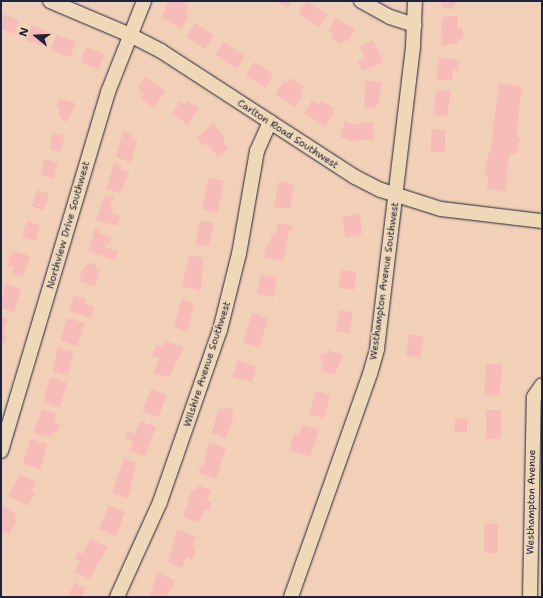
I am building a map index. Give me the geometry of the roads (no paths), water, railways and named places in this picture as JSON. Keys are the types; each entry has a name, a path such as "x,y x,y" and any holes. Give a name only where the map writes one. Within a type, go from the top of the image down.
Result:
{"street":[{"name":"Carlton Road Southwest","path":"50,1 130,35 161,51 355,177 396,196 441,209 542,221"},
{"name":"Northview Drive Southwest","path":"1,451 108,92 144,1"},
{"path":"361,1 390,17 415,25"},
{"name":"Westhampton Avenue Southwest","path":"291,597 370,374 377,349 415,25 415,1"},
{"name":"Wilshire Avenue Southwest","path":"117,597 160,502 220,330 239,254 258,151 270,122"},
{"name":"Westhampton Avenue","path":"530,597 534,397 542,386"}]}
